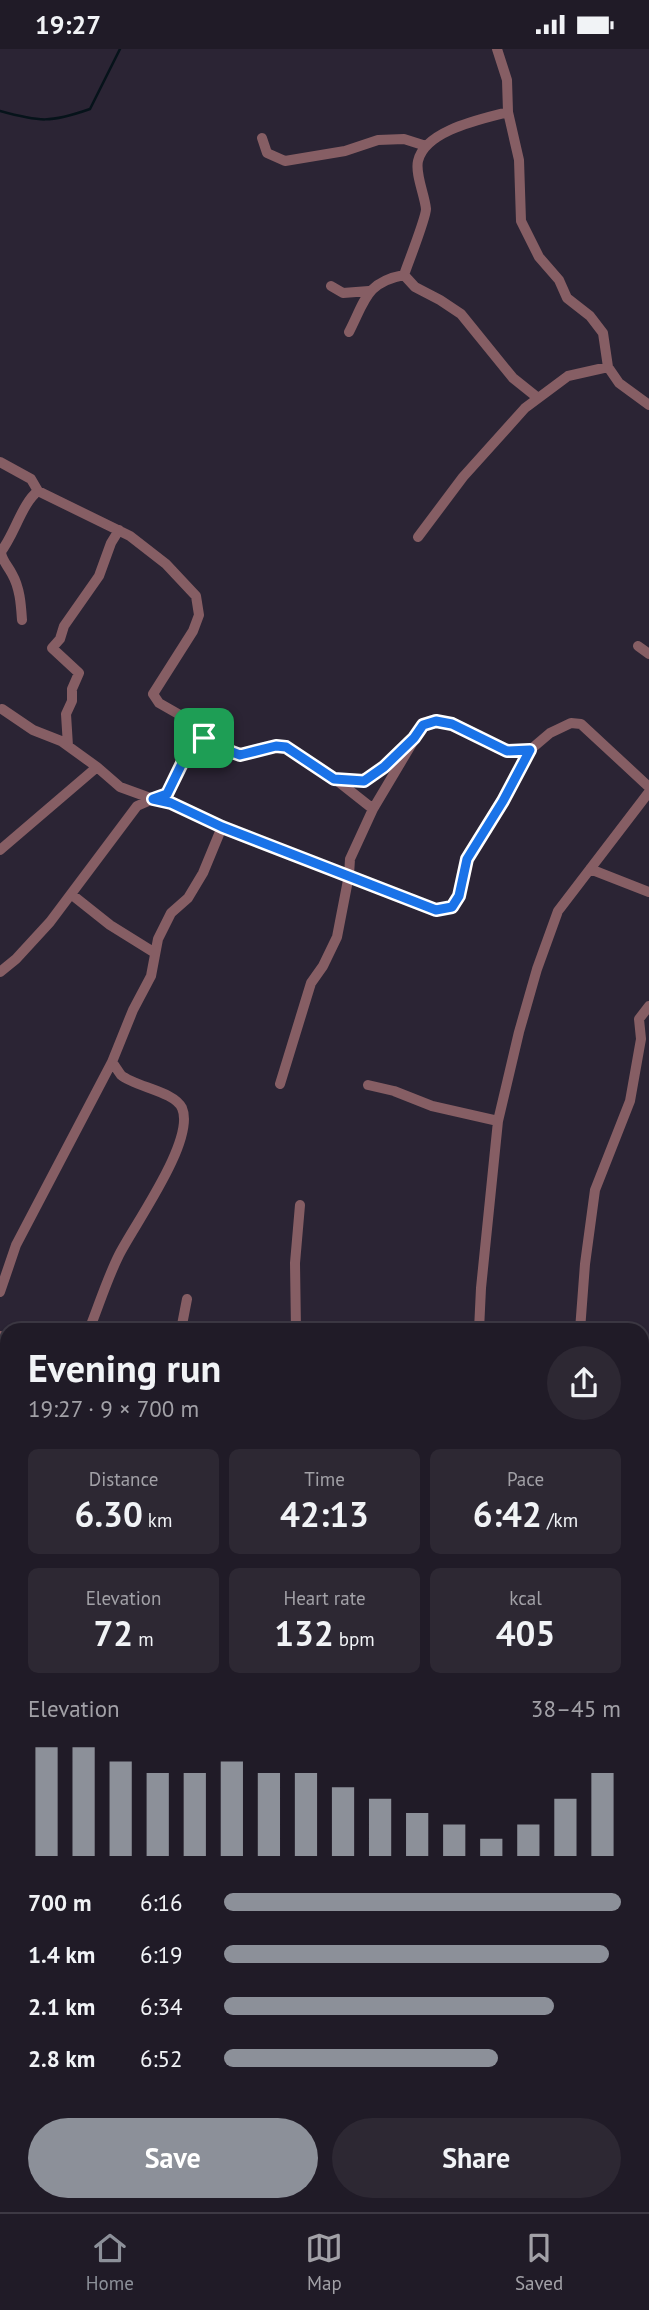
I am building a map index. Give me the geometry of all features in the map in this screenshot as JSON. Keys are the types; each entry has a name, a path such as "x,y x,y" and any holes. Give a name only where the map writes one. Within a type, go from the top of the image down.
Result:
{"street":[{"path":"497,49 507,80 509,112 519,160 521,221 539,257 559,280 567,298 590,316 603,333 608,367 619,383 649,405"},
{"path":"404,275 426,212 417,163 426,146 440,135 469,123 509,112"},
{"path":"262,138 267,153 285,161 345,151 378,140 404,139 426,146"},
{"path":"349,332 369,292 386,279 404,275"},
{"path":"404,275 415,287 461,314 513,379 538,398"},
{"path":"331,286 343,293 369,292"},
{"path":"418,537 463,477 525,408 568,376 608,367"},
{"path":"0,462 31,479 38,491 130,536 166,564 196,596 199,615 193,631 153,694 159,703 180,715 204,738 240,755 276,746 286,747 373,809"},
{"path":"22,620 21,601 13,575 2,560 1,553 15,531 31,496 38,491"},
{"path":"68,746 66,714 79,673 52,648 99,576 111,543 119,530"},
{"path":"638,646 649,655"},
{"path":"2,709 33,730 68,746 120,787 171,803 222,827 436,910 452,907 459,896 467,859 503,801 530,750 550,733 571,723 581,724 649,789 558,911 537,969 498,1121 479,1323"},
{"path":"280,1084 311,983 337,937 350,859 373,809 423,725 436,721 452,724 507,751 530,750"},
{"path":"0,972 16,959 50,922 137,806 167,794 188,751 204,738"},
{"path":"334,779 364,781 384,767 414,738"},
{"path":"0,850 97,767"},
{"path":"0,1291 16,1245 112,1062 133,1010 151,976 158,939 171,913 188,898 203,873 222,827"},
{"path":"590,869 649,892"},
{"path":"71,894 110,925 143,943 155,953"},
{"path":"581,1323 595,1189 630,1101 641,1039 639,1019 649,1006"},
{"path":"92,1323 118,1256 170,1167 184,1117 181,1106 172,1099 122,1076 112,1062"},
{"path":"368,1085 394,1091 432,1106 498,1121"},
{"path":"296,1323 295,1263 300,1205"},
{"path":"182,1323 187,1299"}],"waterway":[{"path":"0,111 25,117 54,119 90,109 120,49"}],"route":[{"path":"436,721 452,724 507,751 530,750 503,801 467,859 459,896 452,907 436,910 222,827 171,803 153,799 167,794 188,751 204,738 240,755 276,746 286,747 334,779 364,781 384,767 414,738 423,725 436,721"}]}
